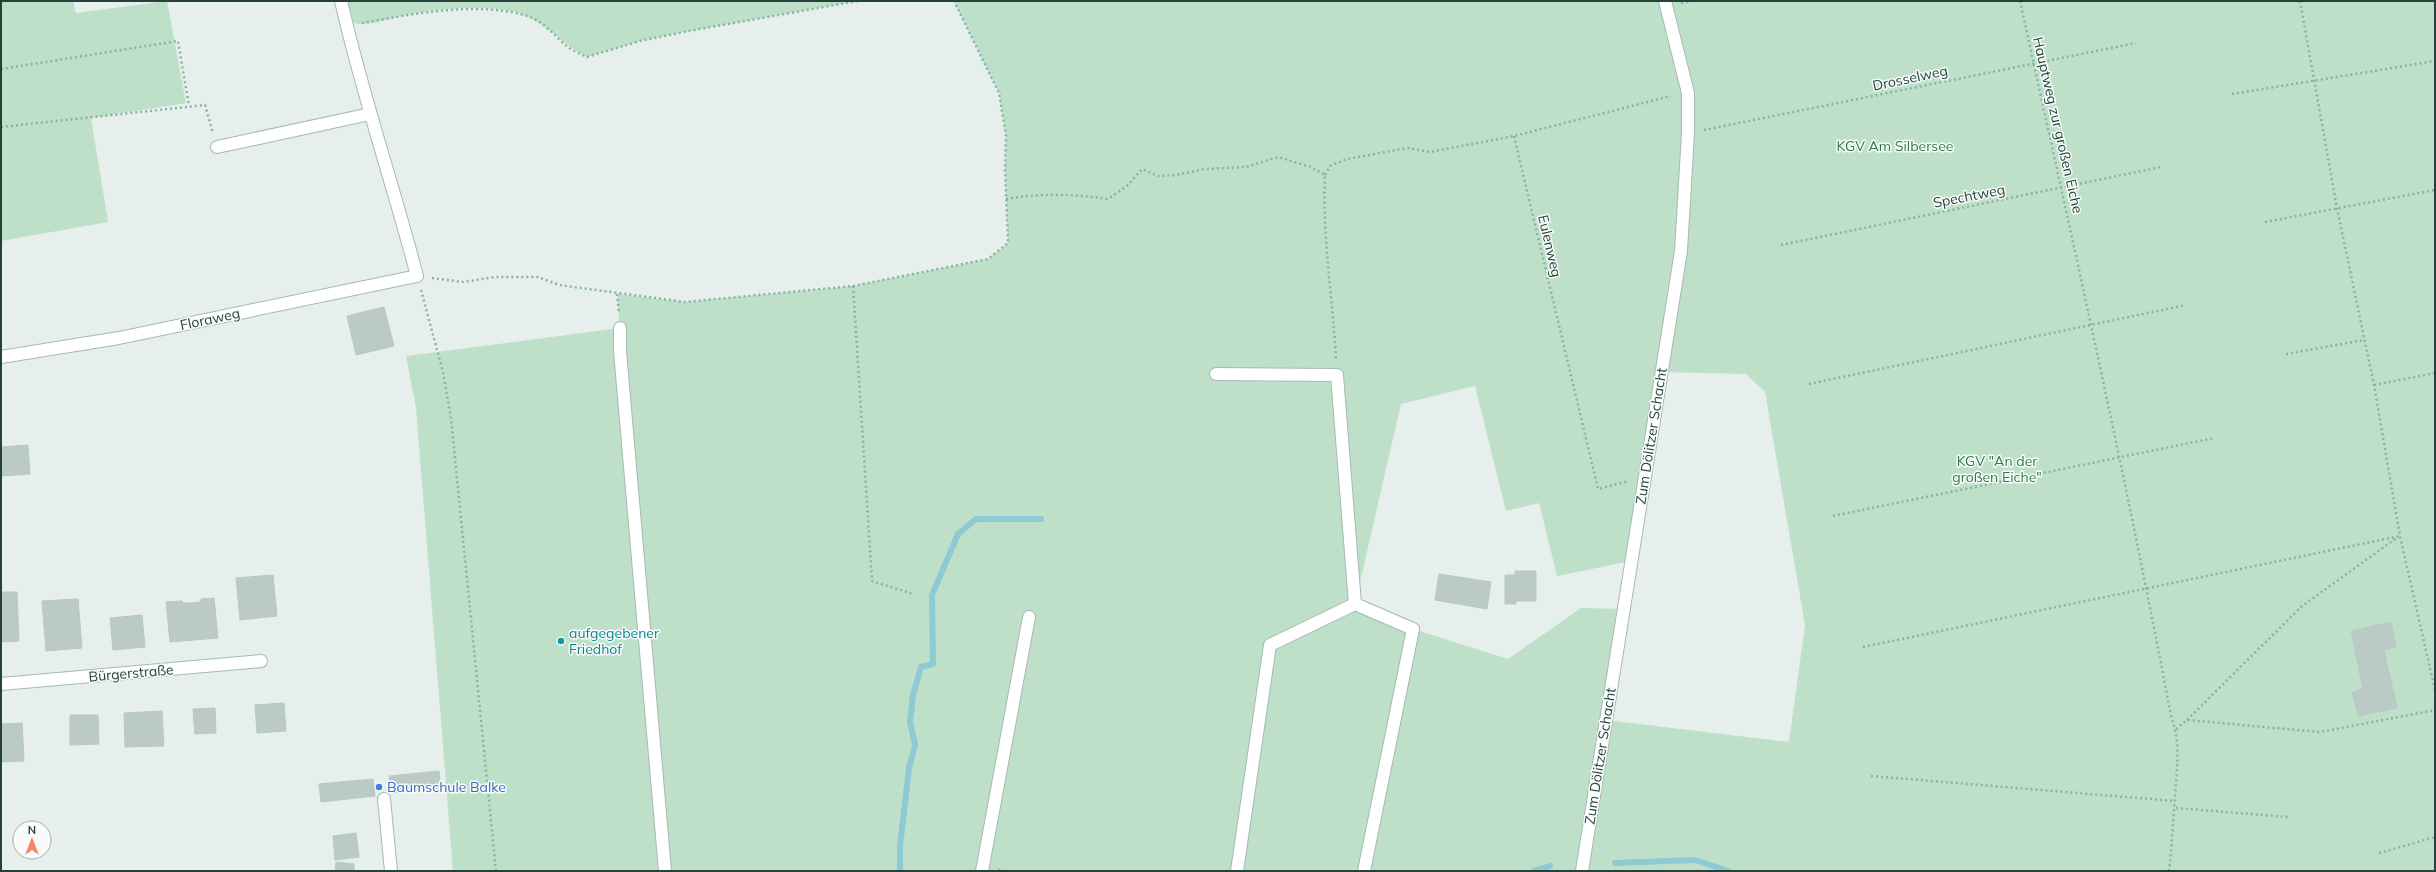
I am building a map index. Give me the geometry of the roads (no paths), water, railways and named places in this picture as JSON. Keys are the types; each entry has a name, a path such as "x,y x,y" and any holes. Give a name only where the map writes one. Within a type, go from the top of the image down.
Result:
{"street":[{"path":"217,147 370,114 341,1"},
{"name":"Zum Dölitzer Schacht","path":"1582,871 1680,251 1688,133 1688,93 1665,1"},
{"name":"Floraweg","path":"1,357 119,338 417,276 396,195 370,114"},
{"path":"620,328 620,351 665,871"},
{"path":"1216,374 1337,375 1355,604"},
{"path":"1236,871 1270,646 1355,604 1413,629 1364,871"},
{"path":"982,871 1028,617"},
{"name":"Bürgerstraße","path":"1,684 261,661"},
{"path":"384,799 391,871"}],"waterway":[{"path":"900,871 900,846 909,768 915,745 910,722 913,695 921,667 933,664 932,595 958,534 976,519 1041,519"},
{"path":"1615,863 1695,860 1728,871"},
{"path":"1534,871 1550,866"}],"place":[{"name":"aufgegebener Friedhof","path":"561,641"},
{"name":"Baumschule Balke","path":"379,787"}],"park label":[{"name":"KGV Am Silbersee","path":"1895,146"},
{"name":"KGV \"An der großen Eiche\"","path":"1997,470"}]}
